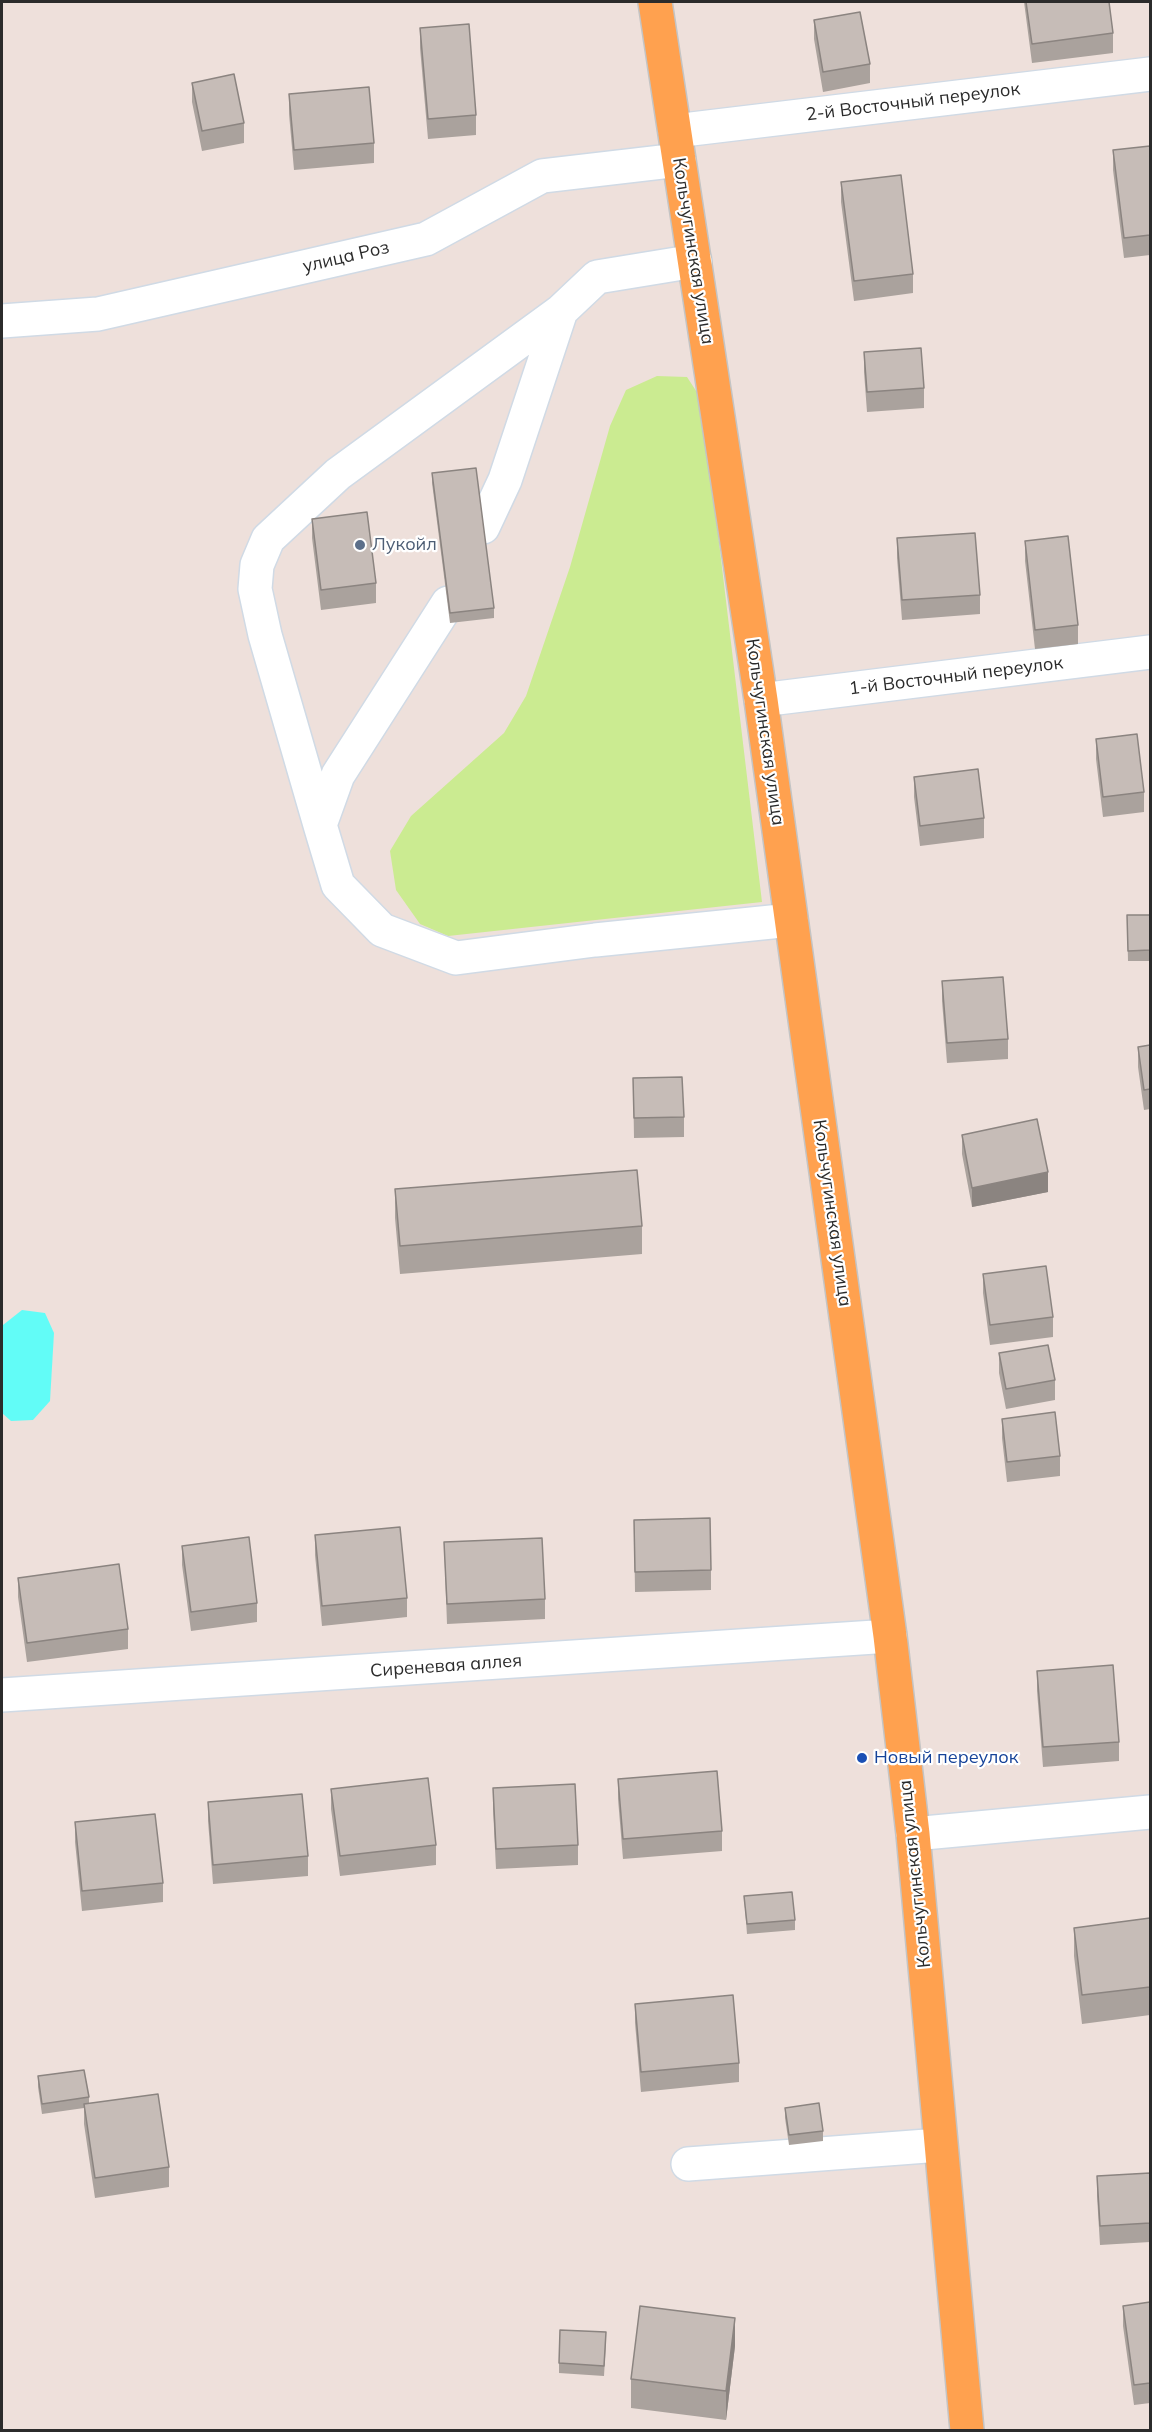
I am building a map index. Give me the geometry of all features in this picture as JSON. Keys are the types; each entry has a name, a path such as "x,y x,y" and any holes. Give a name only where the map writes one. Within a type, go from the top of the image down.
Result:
{"main road":[{"name":"Кольчугинская улица","path":"655,2 761,700 890,1636 913,1834 967,2430"}],"street":[{"name":"2-й Восточный переулок","path":"677,145 1150,74"},
{"name":"улица Роз","path":"2,321 98,314 426,239 542,176 677,145"},
{"path":"694,261 597,277 561,311 338,474 268,539 258,565 255,589 266,635 338,885 382,930 456,958 595,940 791,920"},
{"path":"483,527 505,480 561,311"},
{"path":"320,825 338,775 448,603"},
{"name":"1-й Восточный переулок","path":"761,700 1150,652"},
{"name":"Сиреневая аллея","path":"2,1695 890,1636"},
{"path":"913,1834 1150,1812"},
{"path":"688,2164 940,2145"}],"green space":[{"path":"657,376 687,377 702,400 762,902 448,936 420,924 396,890 390,851 411,816 504,733 526,696 570,567 610,426 626,390"}],"water":[{"path":"22,1310 45,1313 54,1333 50,1401 33,1420 11,1421 2,1413 2,1328"}],"building":[{"path":"1026,2 1109,2 1113,33 1032,44"},
{"path":"860,12 870,64 823,72 814,20"},
{"path":"469,24 476,115 428,119 420,28"},
{"path":"234,74 244,123 202,131 192,83"},
{"path":"369,87 374,143 294,150 289,94"},
{"path":"1150,146 1150,235 1124,238 1113,150"},
{"path":"901,175 913,274 854,281 841,182"},
{"path":"921,348 924,388 867,392 864,352"},
{"path":"476,468 494,608 450,613 432,473"},
{"path":"367,512 376,583 321,590 312,519"},
{"path":"975,533 980,595 902,600 897,538"},
{"path":"1068,536 1078,625 1035,630 1025,541"},
{"path":"1137,734 1144,792 1103,797 1096,739"},
{"path":"978,769 984,818 920,826 914,777"},
{"path":"1127,915 1150,915 1150,950 1128,951"},
{"path":"1003,977 1008,1039 947,1043 942,981"},
{"path":"1150,1045 1150,1089 1144,1090 1138,1047"},
{"path":"682,1077 684,1117 634,1118 633,1078"},
{"path":"1037,1119 1048,1172 972,1188 962,1135"},
{"path":"637,1170 642,1226 400,1246 395,1189"},
{"path":"1046,1266 1053,1317 990,1325 983,1274"},
{"path":"1048,1345 1055,1380 1006,1389 999,1353"},
{"path":"1055,1412 1060,1456 1007,1462 1002,1419"},
{"path":"710,1518 711,1570 635,1572 634,1520"},
{"path":"400,1527 407,1598 322,1606 315,1535"},
{"path":"249,1537 257,1603 191,1612 182,1546"},
{"path":"542,1538 545,1599 447,1604 444,1542"},
{"path":"119,1564 128,1629 27,1643 18,1578"},
{"path":"1113,1665 1119,1742 1043,1747 1037,1671"},
{"path":"717,1771 722,1831 623,1839 618,1779"},
{"path":"428,1778 436,1845 340,1856 331,1789"},
{"path":"575,1784 578,1845 496,1849 493,1788"},
{"path":"302,1794 308,1856 213,1865 208,1802"},
{"path":"155,1814 163,1883 82,1891 75,1822"},
{"path":"792,1892 795,1920 747,1924 744,1896"},
{"path":"1150,1918 1150,1987 1082,1995 1074,1928"},
{"path":"733,1995 739,2063 641,2072 635,2004"},
{"path":"84,2070 89,2097 42,2104 38,2076"},
{"path":"158,2094 169,2167 95,2178 84,2104"},
{"path":"819,2103 823,2131 789,2135 785,2108"},
{"path":"1150,2173 1150,2223 1100,2226 1097,2176"},
{"path":"1150,2302 1150,2383 1134,2385 1123,2306"},
{"path":"640,2306 735,2318 726,2391 631,2379"},
{"path":"560,2330 606,2332 604,2366 559,2363"}],"place":[{"name":"Лукойл","path":"360,545"},
{"name":"Новый переулок","path":"862,1758"}]}
